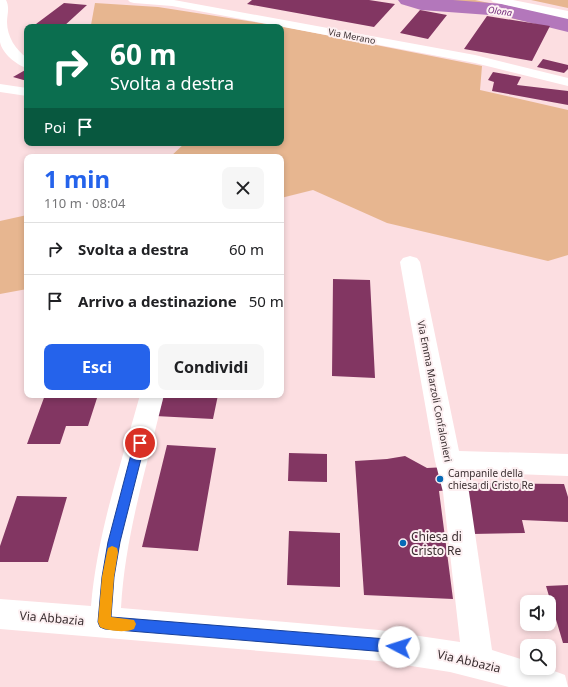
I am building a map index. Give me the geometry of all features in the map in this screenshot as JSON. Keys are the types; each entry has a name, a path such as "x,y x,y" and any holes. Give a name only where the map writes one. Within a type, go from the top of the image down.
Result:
{"street":[{"path":"0,0 4,8 1,26 2,35 10,49 20,61 24,63"},
{"name":"Via Merano","path":"134,0 176,1 475,59 568,82"},
{"path":"497,0 568,15"},
{"path":"0,88 24,92"},
{"name":"Via Emma Marzoli Confalonieri","path":"410,262 448,461 456,492 463,556 478,661"},
{"path":"105,622 108,577 114,542 151,398"},
{"path":"448,461 568,465"},
{"name":"Via Abbazia","path":"0,614 399,647 478,661 533,678 553,687"}],"shaded area":[{"path":"406,0 475,0 568,20 568,31 485,12 432,9"},
{"path":"531,0 568,0 568,8"},
{"path":"95,3 158,7 267,24 91,24"},
{"path":"284,27 482,66 480,90 568,110 568,255 548,261 387,223 313,190 284,197 284,154 173,154 182,146 284,146"},
{"path":"24,216 24,290 0,294 0,221"}],"building":[{"path":"252,0 369,0 395,4 374,27 247,4"},
{"path":"64,3 87,5 66,24 36,24"},
{"path":"420,10 447,15 428,39 400,33"},
{"path":"487,16 550,26 532,61 464,49"},
{"path":"543,59 568,65 568,69 564,73 537,67"},
{"path":"24,71 24,80 13,77"},
{"path":"493,72 521,77 517,85 568,91 568,105 492,91 494,82 488,80"},
{"path":"333,279 370,280 375,378 332,376"},
{"path":"44,398 97,398 88,426 66,426 60,444 27,444"},
{"path":"159,398 217,398 213,419 155,416"},
{"path":"167,445 216,448 198,551 142,547"},
{"path":"289,453 327,454 327,482 288,481"},
{"name":"Chiesa di Cristo Re","path":"405,456 427,468 447,467 453,490 439,491 453,599 364,595 355,461"},
{"path":"461,483 564,484 568,497 568,522 522,520 525,533 472,534"},
{"path":"17,496 67,497 48,562 0,562 0,546"},
{"path":"289,531 340,533 340,587 287,585"},
{"path":"568,585 568,643 563,643 556,620 556,595 549,595 546,586"}],"waterway":[{"name":"Olona","path":"408,0 421,4 503,10 568,25"}],"slow traffic":[{"path":"112,552 108,577 105,622 129,624"}],"place":[{"name":"Campanile della chiesa di Cristo Re","path":"440,479"},
{"name":"Chiesa di Cristo Re","path":"403,543"}],"route":[{"path":"140,443 114,542 108,577 105,622 399,647"}]}
